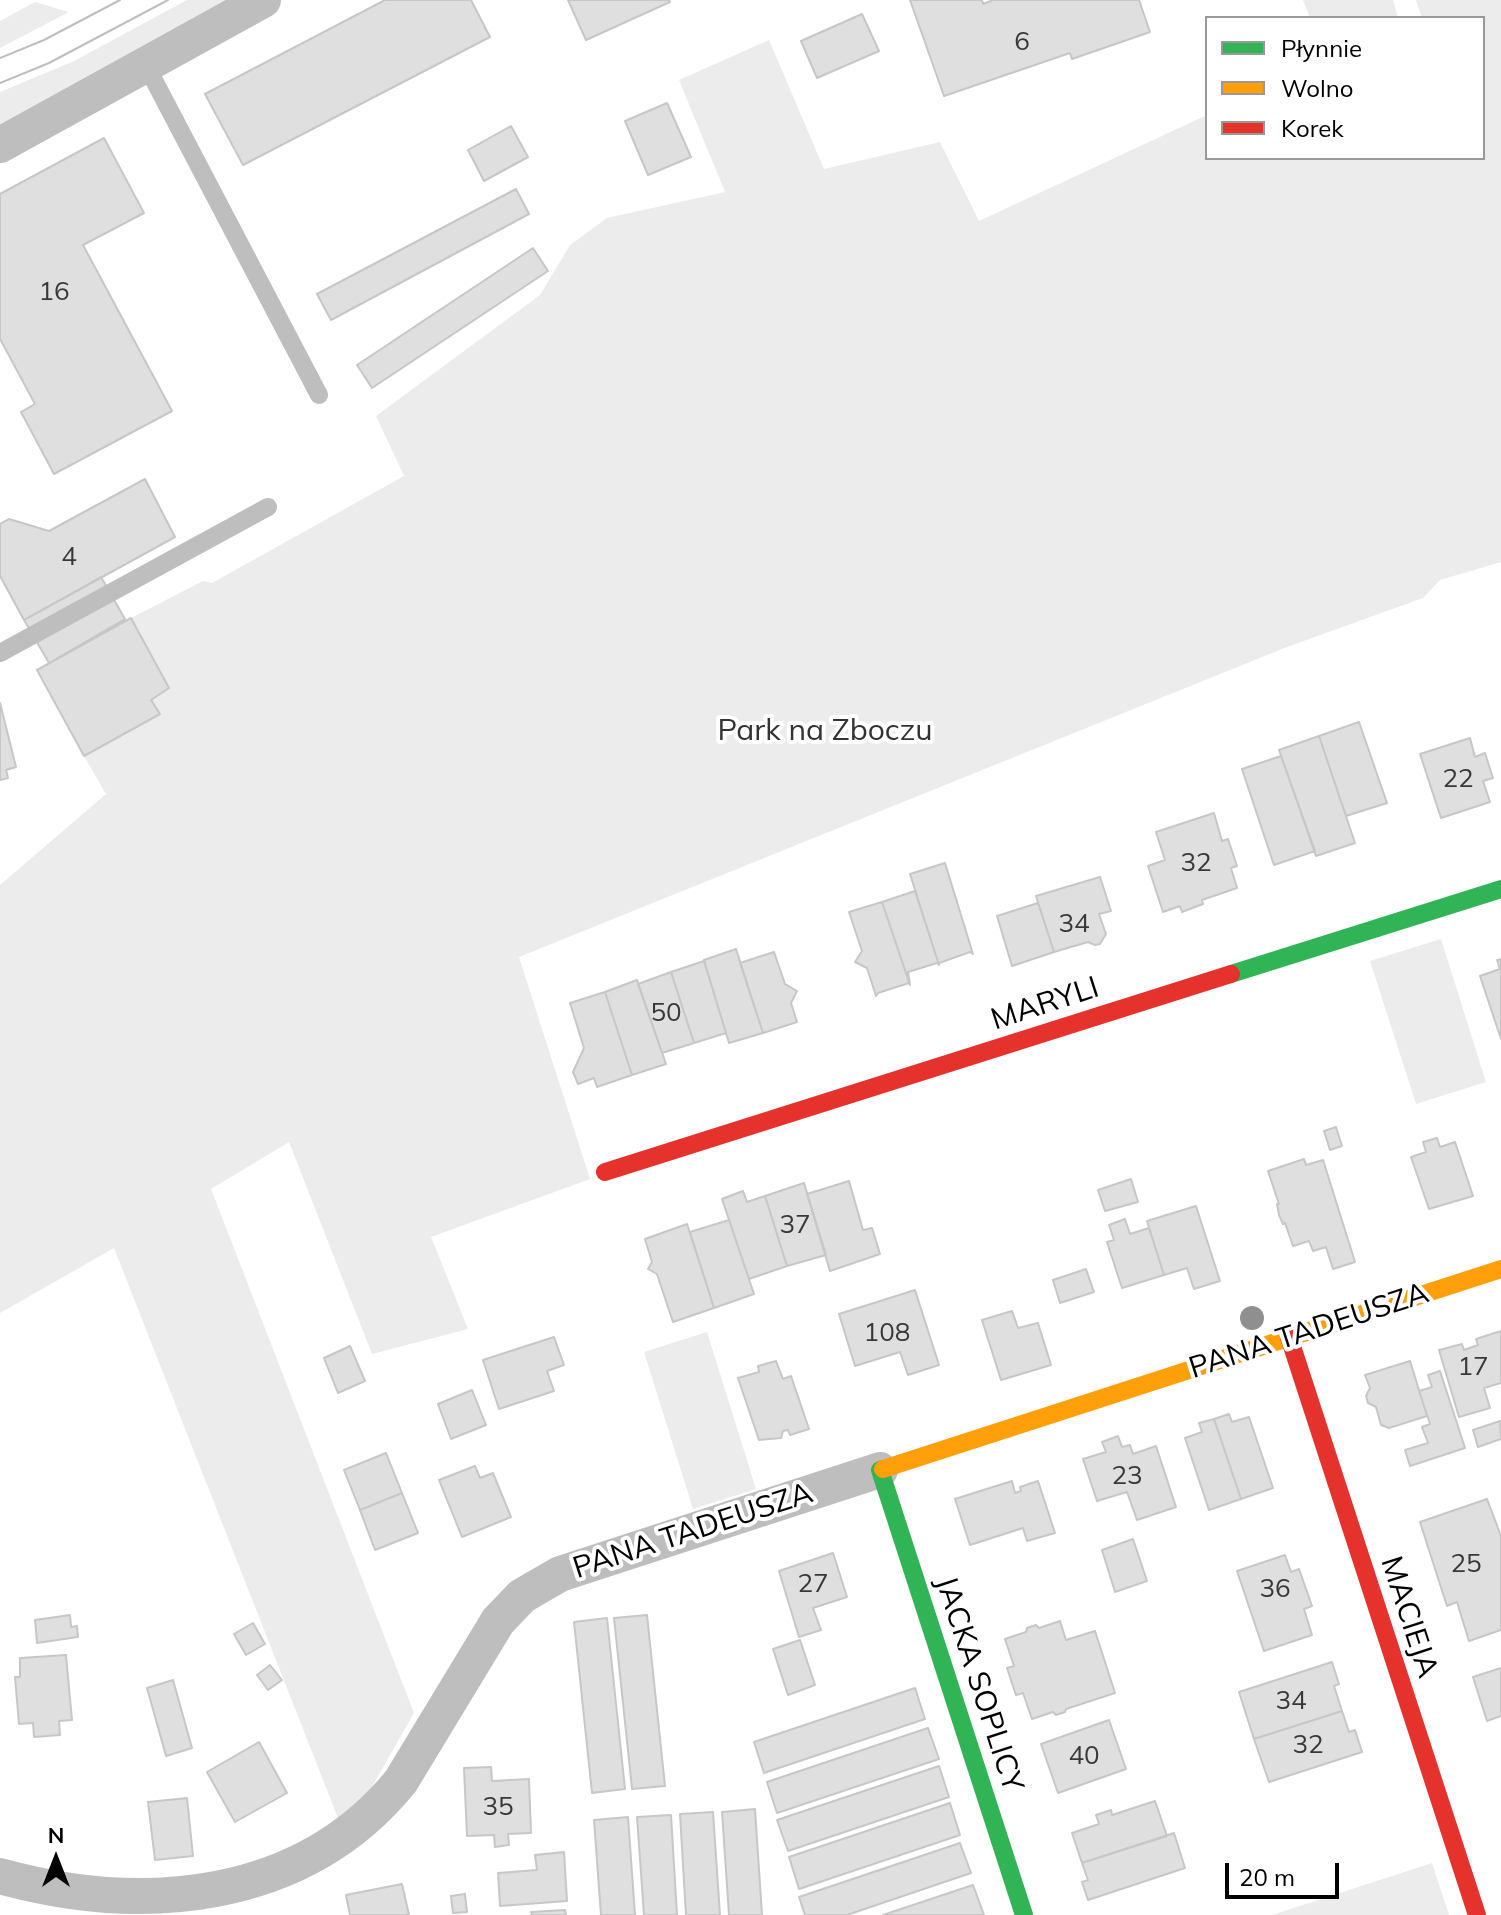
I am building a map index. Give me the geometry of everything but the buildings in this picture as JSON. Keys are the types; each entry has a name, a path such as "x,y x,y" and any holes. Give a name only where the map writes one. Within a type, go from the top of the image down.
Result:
{"street":[{"path":"0,145 263,0"},
{"name":"MARYLI","path":"605,1172 1501,889"},
{"name":"PANA TADEUSZA","path":"0,1876 43,1893 82,1901 157,1906 209,1899 268,1882 338,1843 388,1796 401,1781 498,1621 522,1596 560,1574 1501,1269"},
{"name":"MACIEJA","path":"1289,1337 1477,1915"},
{"name":"JACKA SOPLICY","path":"880,1470 1024,1915"}],"lane":[{"path":"146,65 319,395"},
{"path":"0,653 268,507"}],"green space":[{"path":"187,0 229,0 0,128 0,92 74,61"},
{"path":"1303,0 1393,0 1397,16 1309,16"},
{"name":"Park na Zboczu","path":"1416,0 1501,0 1501,562 1440,580 1423,598 1287,647 519,957 590,1179 431,1237 468,1329 372,1354 289,1142 211,1189 414,1713 369,1792 338,1818 114,1248 0,1313 0,885 106,794 84,756 160,714 151,700 169,687 131,618 203,581 212,583 404,476 376,416 540,295 570,245 607,218 725,192 679,80 769,40 824,169 940,142 979,221 1205,116 1205,160 1485,160 1485,16 1421,16"},
{"path":"35,2 69,12 0,48 0,21"},
{"path":"1441,939 1486,1082 1416,1104 1370,961"},
{"path":"707,1332 756,1489 693,1509 644,1352"},
{"path":"1432,1863 1449,1915 1272,1915"}],"tram line":[{"path":"0,58 44,40 120,0"},
{"path":"0,83 49,63 168,0"}],"traffic: fast":[{"path":"1231,974 1501,889"},
{"path":"883,1469 880,1470 1024,1915"}],"traffic: slow":[{"path":"883,1469 1501,1269"}],"traffic: jam":[{"path":"605,1172 1231,974"},
{"path":"1289,1337 1477,1915"}]}
